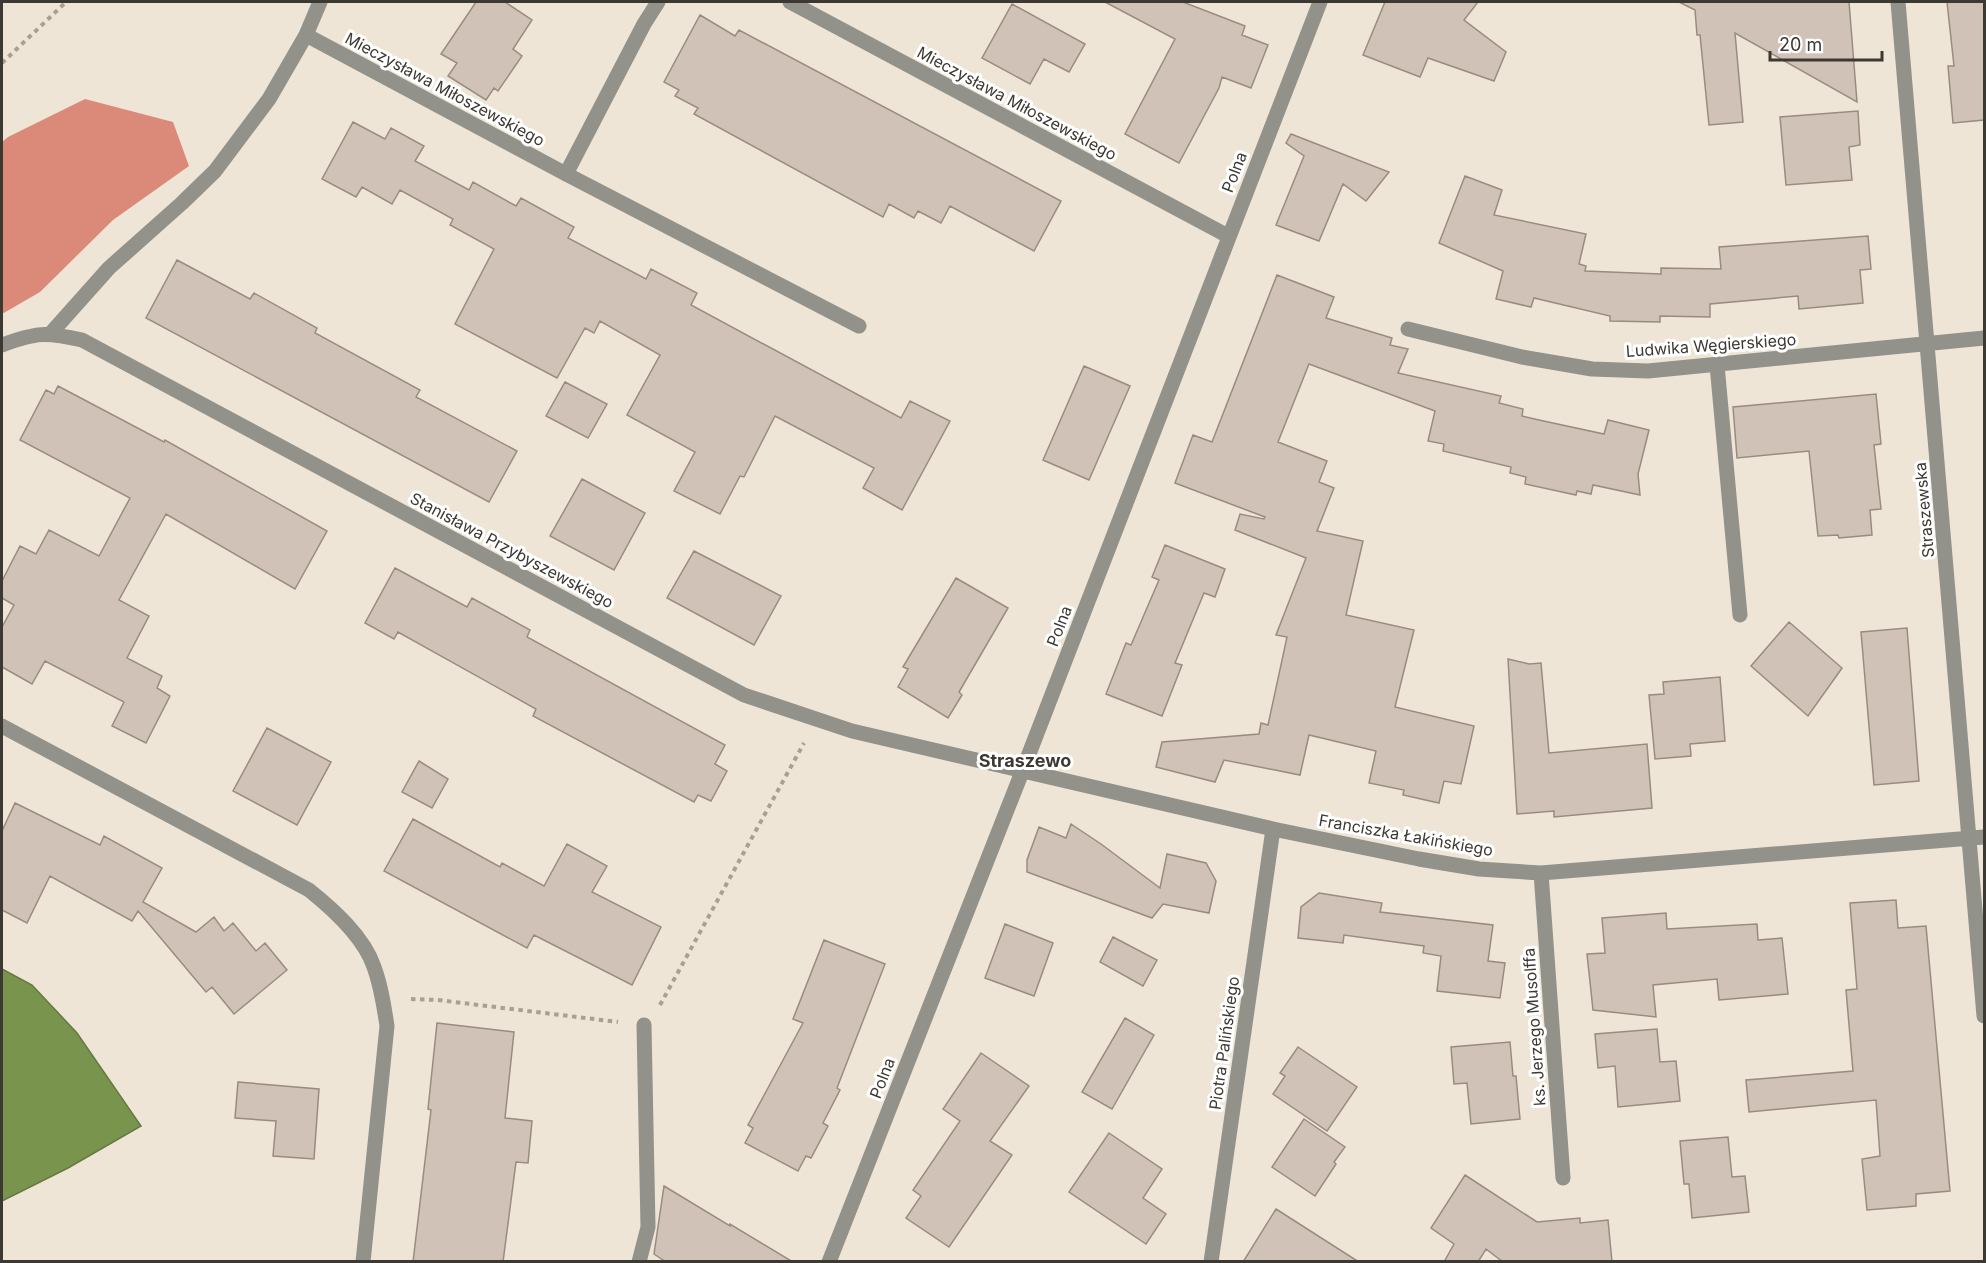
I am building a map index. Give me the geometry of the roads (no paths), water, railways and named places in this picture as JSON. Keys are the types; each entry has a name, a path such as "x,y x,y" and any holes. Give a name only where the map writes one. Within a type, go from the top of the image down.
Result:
{"street":[{"path":"51,333 109,268 215,171 269,99 306,35 320,2"},
{"path":"566,174 658,2"},
{"name":"Mieczysława Miłoszewskiego","path":"790,2 1228,236"},
{"name":"Polna","path":"829,1262 1022,772 1320,2"},
{"name":"Straszewska","path":"1898,2 1928,343 1977,838 1984,1016"},
{"name":"Mieczysława Miłoszewskiego","path":"306,35 566,174 859,326"},
{"name":"Ludwika Węgierskiego","path":"1408,329 1522,357 1592,369 1648,370 1984,338"},
{"name":"Stanisława Przybyszewskiego","path":"2,345 35,334 51,333 82,340 116,356 735,690 852,731 1022,772"},
{"path":"1717,365 1740,615"},
{"path":"2,726 309,890 336,912 358,940 374,965 383,998 387,1026 363,1262"},
{"name":"Franciszka Łakińskiego","path":"1022,772 1419,860 1479,869 1541,873 1977,838"},
{"name":"Piotra Palińskiego","path":"1211,1262 1274,829"},
{"name":"ks. Jerzego Musolffa","path":"1541,873 1563,1178"},
{"path":"639,1262 648,1227 644,1025"}],"district":[{"name":"Straszewo","path":"1025,761"}]}
